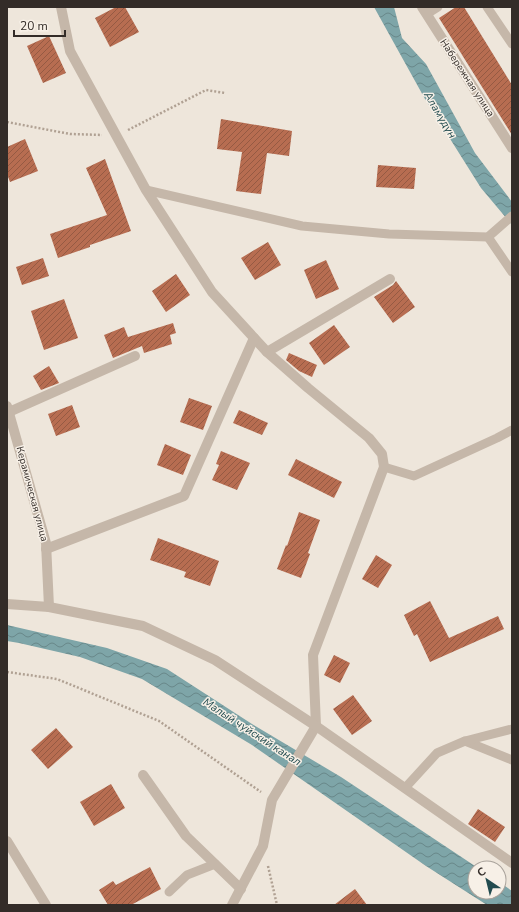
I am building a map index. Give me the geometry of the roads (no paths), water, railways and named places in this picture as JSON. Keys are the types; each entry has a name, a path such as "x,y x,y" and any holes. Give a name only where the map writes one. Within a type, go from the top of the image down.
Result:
{"street":[{"path":"61,7 70,51 146,190 212,292 267,352 369,438 382,454 384,467 313,655 316,726 272,800 263,846 232,905"},
{"name":"Набережная улица","path":"424,11 512,148"},
{"path":"267,352 390,279"},
{"path":"46,549 184,496 254,338"},
{"path":"8,409 135,356"},
{"name":"Керамическая улица","path":"8,409 46,543 49,607"},
{"path":"7,604 49,607 143,626 215,660 316,726 512,863"},
{"path":"143,775 186,836 241,889"},
{"path":"7,841 46,905"}],"lane":[{"path":"424,11 438,7"},
{"path":"487,7 512,44"},
{"path":"146,190 302,226 389,234 491,234 512,216"},
{"path":"491,234 512,272"},
{"path":"384,467 414,476 512,430"},
{"path":"404,788 436,753 465,741 512,729"},
{"path":"465,741 512,760"},
{"path":"169,892 187,875 215,864"}],"water":[{"name":"Аламүдүн","path":"374,7 394,7 402,38 426,64 475,153 512,202 512,225 481,188 425,99"},
{"name":"Малый чуйский канал","path":"7,625 107,648 167,669 252,724 341,777 467,861 467,892 426,866 252,745 142,679 80,657 7,641"},
{"path":"507,888 512,891 512,905 487,905 479,900 507,900"}]}
